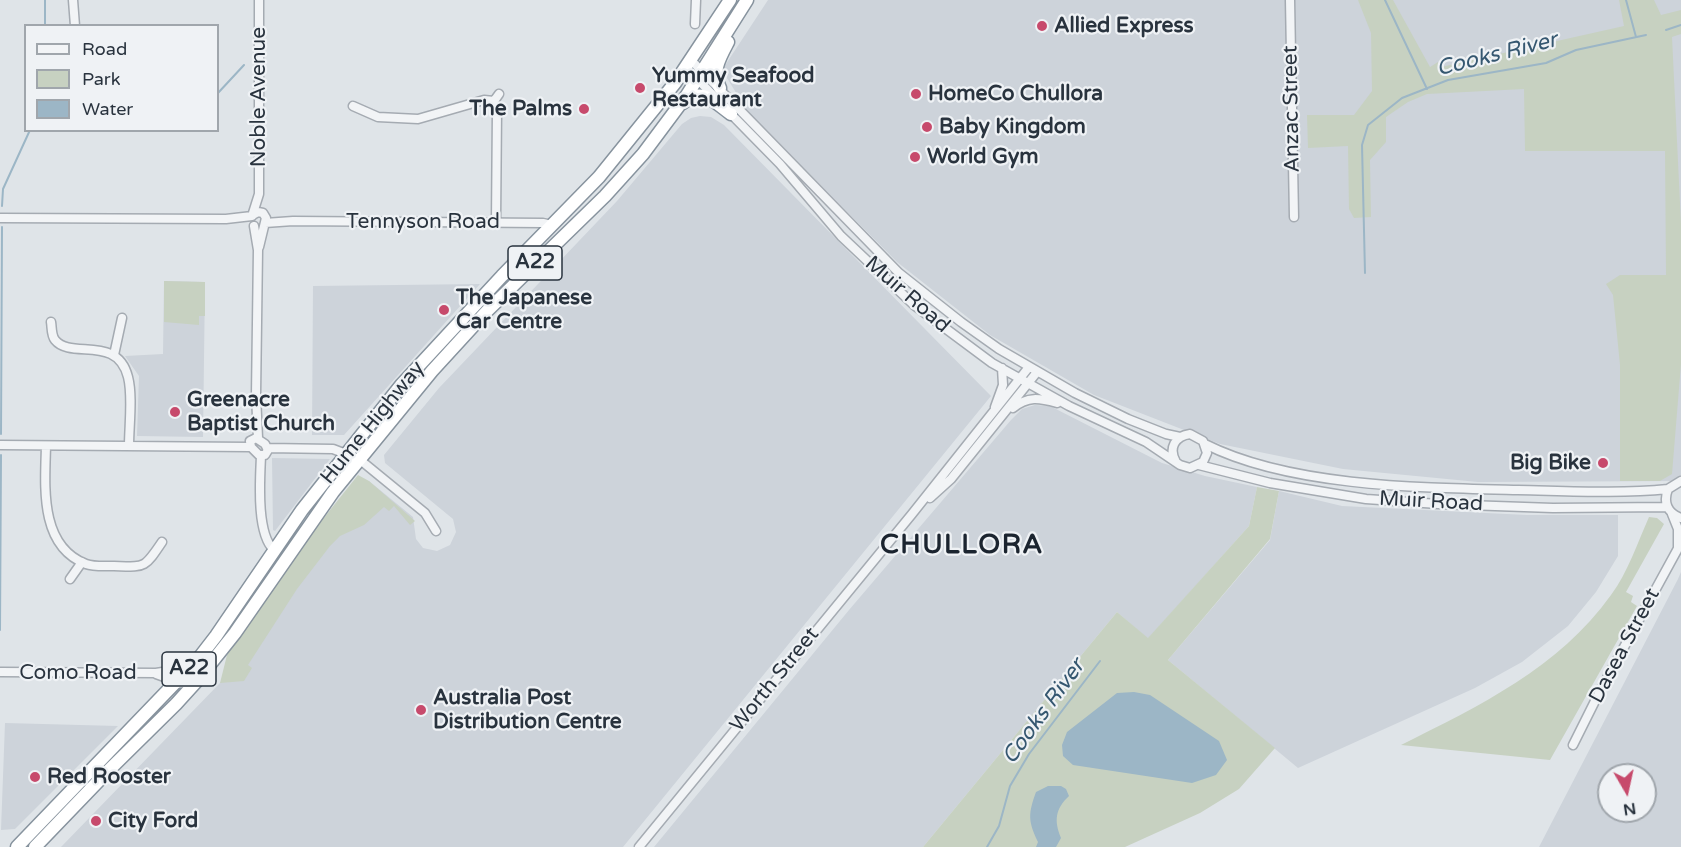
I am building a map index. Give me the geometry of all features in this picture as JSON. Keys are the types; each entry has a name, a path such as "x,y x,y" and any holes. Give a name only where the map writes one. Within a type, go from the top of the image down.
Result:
{"highway":[{"name":"Hume Highway","path":"17,847 174,684 216,636 302,510 402,384 599,177 688,64 730,0"},
{"name":"Hume Highway","path":"35,847 196,681 235,633 333,492 432,371 471,328 605,196 643,154 700,74 747,0"},
{"path":"720,88 715,76 717,68 747,0"},
{"path":"671,116 686,100 699,95 707,97 731,114"}],"street":[{"path":"73,0 75,24"},
{"name":"Noble Avenue","path":"258,438 256,395 258,250 264,219 259,194 259,0"},
{"path":"695,24 696,0"},
{"name":"Anzac Street","path":"1290,0 1294,217"},
{"name":"Muir Road","path":"688,64 720,88 899,273 961,322 999,350 1033,370 1118,414 1167,434 1180,436"},
{"name":"Muir Road","path":"700,74 731,114 780,165 841,236 914,305 1025,382 1069,406 1146,442 1176,462"},
{"path":"353,106 378,117 418,118 497,97 496,222"},
{"name":"Noble Avenue","path":"258,250 253,220 259,194"},
{"path":"0,218 226,219 253,220 259,227 264,219 258,212 253,220"},
{"name":"Tennyson Road","path":"264,219 496,222 552,225"},
{"path":"114,355 122,318"},
{"path":"51,322 55,340 65,346 105,351 114,355 128,375 129,446"},
{"path":"996,417 1003,385 1002,368"},
{"name":"Worth Street","path":"639,847 1033,370"},
{"path":"996,417 1030,399 1069,406"},
{"path":"1195,435 1205,444 1205,458 1199,465 1185,468 1176,462 1172,451 1173,445 1180,436 1195,435"},
{"path":"250,447 250,441 258,438 267,448 333,449 347,453 359,459 425,513 435,531"},
{"name":"Muir Road","path":"1205,444 1226,454 1269,466 1314,476 1359,482 1458,489 1636,491 1665,489"},
{"path":"0,445 250,447 261,456 263,527 266,540 274,550"},
{"path":"46,446 46,492 55,536 61,546 88,565 138,566 149,562 162,542"},
{"path":"261,456 267,453 267,448"},
{"name":"Muir Road","path":"1199,465 1270,483 1366,499 1449,505 1631,508 1670,511"},
{"path":"1665,489 1681,481"},
{"name":"Dasea Street","path":"1573,745 1679,545 1678,529 1665,501 1665,489"},
{"path":"1670,511 1681,518"},
{"path":"70,579 81,562"},
{"name":"Como Road","path":"0,672 156,674 189,668"},
{"name":"Como Road","path":"156,674 167,678 174,684"},
{"path":"174,684 196,681"}],"shaded area":[{"path":"768,0 1681,0 1681,481 1478,482 1343,469 1220,444 1094,395 990,335 897,262 748,112 722,70"},
{"path":"711,117 724,125 991,396 623,847 61,847 220,683 363,481 369,481 413,517 416,539 423,548 437,551 450,545 456,532 453,519 385,463 384,455 439,388 617,201 682,124 691,118"},
{"path":"164,281 205,282 203,437 137,436 139,376 125,356 163,354"},
{"path":"480,284 344,435 312,435 313,286"},
{"path":"1035,405 1050,406 1162,463 1205,476 1257,487 1249,526 1148,639 1117,612 923,847 654,847 849,610 1011,420 1022,409"},
{"path":"272,458 330,459 275,531 273,530"},
{"path":"1279,491 1342,506 1527,515 1618,515 1618,556 1596,592 1568,626 1522,662 1475,688 1298,768 1168,660 1270,540"},
{"path":"1681,572 1681,847 1539,847 1678,579"},
{"path":"5,723 118,726 15,829 1,830"}],"green space":[{"path":"1358,0 1393,0 1430,67 1438,62 1441,67 1624,26 1619,0 1654,0 1661,15 1681,10 1681,34 1672,37 1681,224 1681,364 1672,474 1660,481 1620,481 1620,365 1613,295 1606,284 1620,275 1666,275 1665,151 1525,151 1524,89 1427,94 1408,102 1386,117 1386,142 1370,160 1371,217 1354,218 1349,209 1348,146 1308,148 1307,115 1354,115 1372,91 1371,33"},
{"path":"164,281 205,282 205,316 199,316 199,325 164,322"},
{"path":"358,475 369,481 415,521 410,525 394,506 389,511 384,507 364,525 340,536 297,589 248,665 252,668 244,681 220,683 227,655 303,544"},
{"path":"1257,487 1279,491 1270,539 1168,660 1275,748 1239,789 1200,813 1125,847 923,847 1117,612 1148,638 1249,526"},
{"path":"1649,517 1657,518 1664,524 1626,592 1633,596 1631,602 1637,606 1550,760 1401,745 1516,683 1567,644 1590,621 1617,586"}],"water":[{"path":"1134,692 1150,695 1219,741 1227,760 1216,775 1192,783 1073,765 1063,756 1062,745 1067,732 1117,693"},
{"path":"1048,786 1061,786 1066,789 1069,796 1057,816 1061,838 1056,847 1036,847 1038,842 1030,817 1032,806 1036,792"}],"waterway":[{"path":"45,0 45,24"},
{"path":"1385,0 1427,89"},
{"path":"1626,0 1636,37"},
{"name":"Cooks River","path":"1666,30 1681,25"},
{"name":"Cooks River","path":"1365,273 1362,145 1368,125 1402,98 1448,80 1546,63 1576,50 1646,35"},
{"path":"219,92 244,65"},
{"path":"2,206 3,189 29,132"},
{"path":"1,434 2,227"},
{"path":"0,630 1,455"},
{"name":"Cooks River","path":"987,847 999,826 1010,786 1029,754 1100,661"}],"place":[{"name":"Allied Express","path":"1042,26"},
{"name":"Yummy Seafood Restaurant","path":"640,88"},
{"name":"HomeCo Chullora","path":"916,94"},
{"name":"The Palms","path":"584,109"},
{"name":"Baby Kingdom","path":"927,127"},
{"name":"World Gym","path":"915,157"},
{"name":"The Japanese Car Centre","path":"444,310"},
{"name":"Greenacre Baptist Church","path":"175,412"},
{"name":"Big Bike","path":"1603,463"},
{"name":"Australia Post Distribution Centre","path":"421,710"},
{"name":"Red Rooster","path":"35,777"},
{"name":"City Ford","path":"96,821"}],"district":[{"name":"CHULLORA","path":"962,546"}]}
